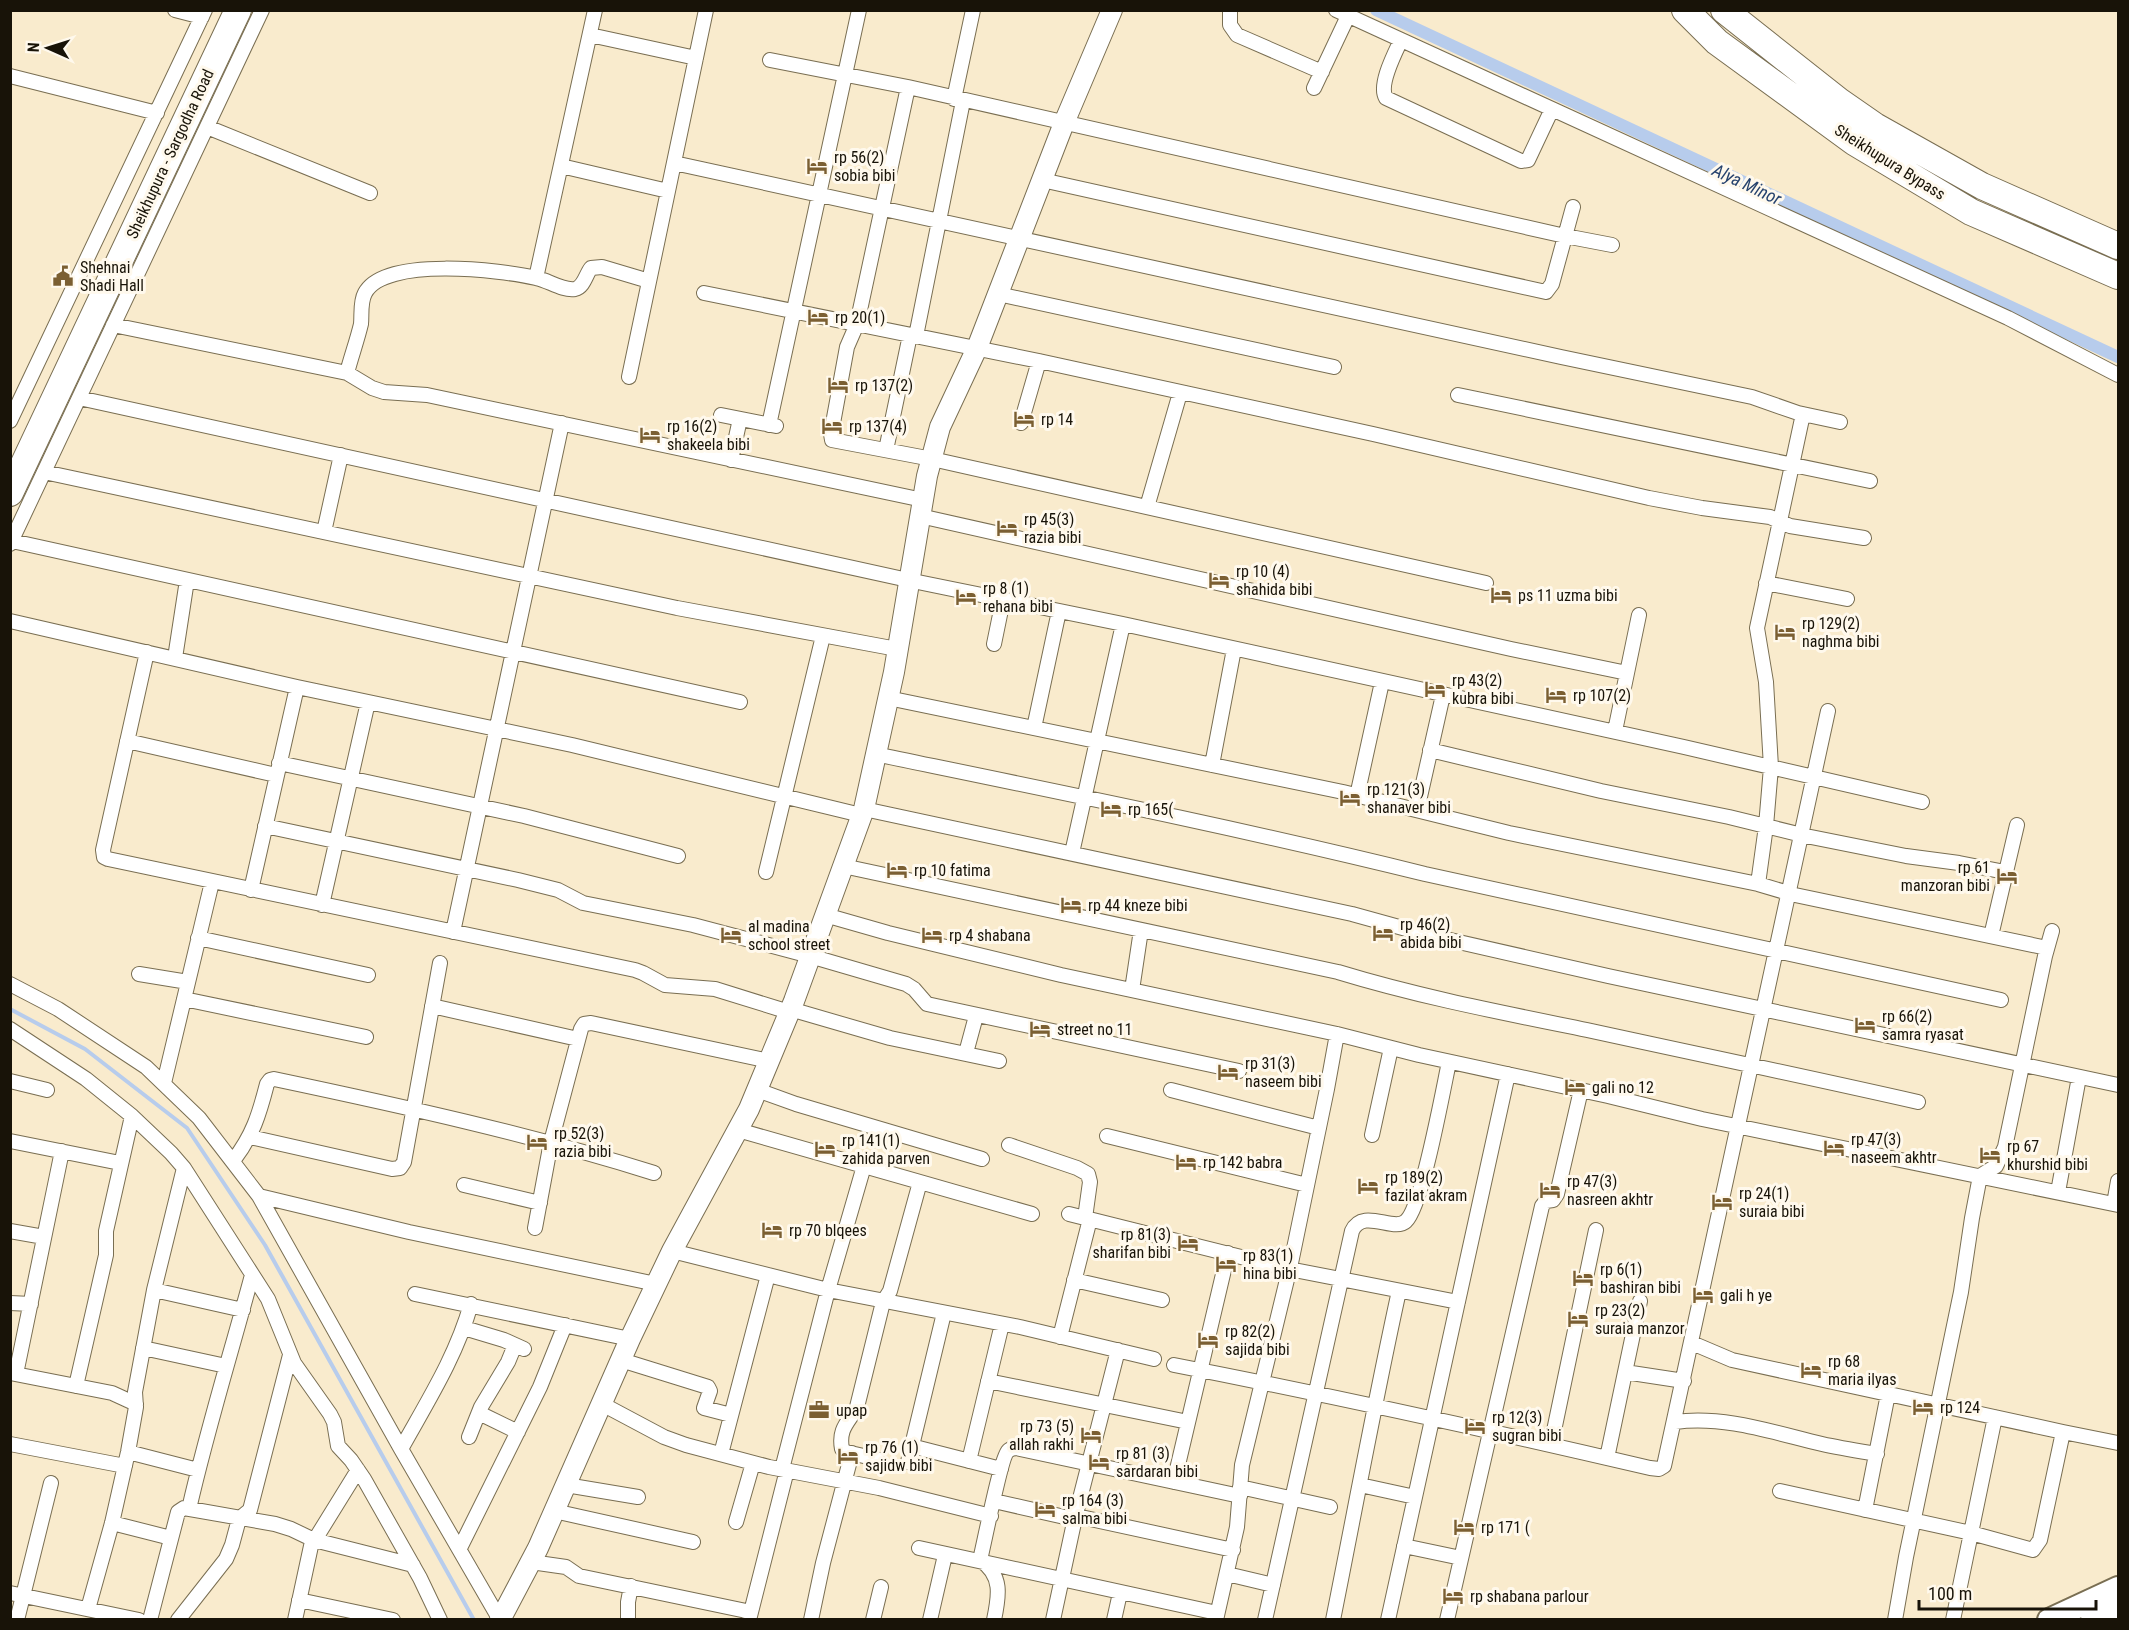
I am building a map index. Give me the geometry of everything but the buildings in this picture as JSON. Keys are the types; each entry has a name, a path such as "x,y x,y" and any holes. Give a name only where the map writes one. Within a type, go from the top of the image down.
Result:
{"highway":[{"name":"Sheikhupura - Sargodha Road","path":"10,493 238,10"},
{"name":"Sheikhupura Bypass","path":"1685,10 1717,42 1854,142 1971,212 2118,276"},
{"name":"Sheikhupura Bypass","path":"1724,10 1821,88 1875,126 1982,186 2118,246"},
{"name":"Sheikhupura - Sargodha Road","path":"10,457 209,13"}],"main road":[{"path":"2049,1620 2118,1588"},
{"path":"2092,1620 2118,1606"}],"street":[{"path":"10,421 157,113 209,13 175,10"},
{"path":"262,10 11,543 740,702"},
{"path":"536,278 595,10"},
{"path":"628,377 706,10"},
{"path":"721,415 774,426 793,311 859,10"},
{"path":"885,450 939,222 973,10"},
{"path":"501,1619 531,1562 656,1284 757,1090 790,1010 862,812 888,698 921,508 940,427 977,348 1064,123 1112,10"},
{"path":"1230,10 1230,25 1237,35 1322,72"},
{"path":"1314,88 1322,72 1342,13 2008,318 2118,375"},
{"path":"590,35 696,58"},
{"path":"1401,40 1384,84 1383,93 1386,98 1521,161 1528,160 1552,109"},
{"path":"770,60 908,87 1612,245"},
{"path":"10,76 157,113"},
{"path":"908,87 857,324 847,347 830,436 835,441 932,459 1486,583"},
{"path":"207,127 370,193"},
{"path":"674,163 1550,355 1752,397 1803,414 1840,422"},
{"path":"561,166 668,192"},
{"path":"1042,180 1543,292 1548,292 1551,287 1572,207"},
{"path":"347,373 361,325 365,293 370,286 380,280 401,273 448,267 536,278 550,284 574,289 581,286 591,268 602,267 650,281"},
{"path":"704,293 977,348 1372,434 1649,498 1702,508 1762,515 1790,526 1864,538"},
{"path":"998,294 1334,367"},
{"path":"113,326 347,373 372,388 384,392 427,395 731,460 1479,642 1627,673"},
{"path":"1021,423 1039,362"},
{"path":"1147,507 1180,393"},
{"path":"1458,395 1870,481"},
{"path":"79,398 908,580 1123,624 1615,731 1922,802"},
{"path":"1758,884 1767,826 1771,767 1766,682 1757,628 1803,414"},
{"path":"731,460 740,418"},
{"path":"453,932 562,423"},
{"path":"324,532 340,455"},
{"path":"44,472 676,608 897,649"},
{"path":"175,658 187,580"},
{"path":"1766,583 1847,599"},
{"path":"994,644 1003,600"},
{"path":"1034,728 1059,611"},
{"path":"1615,731 1638,615"},
{"path":"10,621 297,687 497,729 785,797 1072,853 1352,914 1428,935 2118,1085"},
{"path":"1072,853 1123,624"},
{"path":"766,872 823,636"},
{"path":"1212,765 1234,649"},
{"path":"147,651 104,857 212,882 644,972 665,985 715,989 890,1038 999,1061"},
{"path":"1358,796 1382,682"},
{"path":"251,890 297,687"},
{"path":"1417,810 1443,695"},
{"path":"888,698 1358,796 1531,837 2047,948"},
{"path":"322,905 368,702"},
{"path":"1174,1365 1491,1431 1650,1468 1662,1468 1666,1463 1684,1381 1827,711"},
{"path":"127,741 278,769 351,779 479,807 678,856"},
{"path":"1430,750 1801,835 1906,856 2005,872"},
{"path":"875,754 1257,834 1425,874 2001,1000"},
{"path":"1991,936 2017,825"},
{"path":"265,826 552,889 583,903 693,925 810,956 906,984 914,988 927,1004 1239,1071"},
{"path":"843,866 1338,972 1382,985 1494,1011 1918,1102"},
{"path":"164,1083 212,882"},
{"path":"825,915 888,933 1061,975 1336,1034 1449,1062 1737,1126 2116,1204 2118,1180"},
{"path":"1132,990 1141,930"},
{"path":"1895,1620 1961,1292 1980,1176 1996,1166 2003,1153 2052,931"},
{"path":"198,938 368,975"},
{"path":"250,1137 397,1169 404,1162 440,963"},
{"path":"139,974 188,982"},
{"path":"10,984 58,1009 146,1067 199,1118 233,1161 258,1196 401,1449 501,1619"},
{"path":"184,999 366,1037"},
{"path":"432,1006 578,1039"},
{"path":"966,1053 976,1016"},
{"path":"535,1228 551,1142 582,1026 591,1023 769,1062"},
{"path":"10,1029 86,1079 160,1141 184,1168 274,1311 290,1355 301,1376 334,1422 338,1446 358,1470 413,1565 440,1620"},
{"path":"919,1548 945,1555 980,1560 1217,1616 1237,1527 1242,1465 1289,1269 1336,1034"},
{"path":"1372,1135 1391,1048"},
{"path":"1265,1620 1341,1279 1355,1226 1361,1222 1371,1221 1402,1224 1410,1217 1424,1176 1449,1062"},
{"path":"1388,1620 1508,1074"},
{"path":"2058,1192 2079,1077"},
{"path":"233,1161 258,1121 267,1084 272,1079 415,1109 551,1142 654,1173"},
{"path":"10,1081 47,1090"},
{"path":"757,1090 805,1107 982,1159"},
{"path":"1171,1090 1319,1128"},
{"path":"1447,1620 1542,1206 1546,1201 1553,1200 1557,1194 1581,1090"},
{"path":"76,1386 107,1250 106,1232 132,1116"},
{"path":"738,1130 1032,1214"},
{"path":"1107,1137 1307,1185"},
{"path":"10,1141 120,1163"},
{"path":"1009,1145 1077,1168 1088,1174 1090,1182 1087,1219 1060,1337"},
{"path":"62,1151 31,1304 13,1374 112,1393 136,1404"},
{"path":"531,1562 566,1567 579,1576 631,1586 750,1616 828,1290 864,1166"},
{"path":"82,1612 112,1523 128,1452 136,1404 135,1392 154,1290 184,1168"},
{"path":"877,1459 843,1450 841,1446 846,1421 857,1407 883,1302 890,1291 920,1182"},
{"path":"464,1185 540,1203"},
{"path":"258,1196 409,1232 656,1284"},
{"path":"1070,1214 1289,1269 1458,1302"},
{"path":"1551,1445 1596,1230"},
{"path":"10,1231 44,1237"},
{"path":"672,1251 828,1290 1002,1324 1154,1359"},
{"path":"1174,1482 1228,1253"},
{"path":"189,1509 252,1275"},
{"path":"721,1454 768,1275"},
{"path":"1074,1280 1162,1300"},
{"path":"154,1290 243,1310"},
{"path":"1333,1620 1373,1407 1399,1291"},
{"path":"415,1294 630,1339"},
{"path":"1607,1458 1640,1301"},
{"path":"10,1303 31,1304"},
{"path":"401,1449 445,1372 464,1328 471,1304"},
{"path":"908,1462 944,1313"},
{"path":"969,1461 1002,1324"},
{"path":"460,1548 540,1387 565,1325"},
{"path":"464,1328 520,1347 508,1362 479,1413 469,1437"},
{"path":"1692,1343 1732,1360 2118,1443"},
{"path":"143,1348 226,1366"},
{"path":"1053,1620 1075,1518 1118,1350"},
{"path":"178,1620 226,1559 242,1518 250,1510 290,1355"},
{"path":"621,1360 708,1387 710,1391 704,1408 731,1415"},
{"path":"1625,1372 1684,1381"},
{"path":"988,1381 1188,1422"},
{"path":"1865,1510 1888,1394"},
{"path":"602,1404 664,1437 721,1454 991,1516"},
{"path":"479,1413 518,1432"},
{"path":"1953,1620 1995,1417"},
{"path":"1675,1422 1700,1419 1719,1422 1798,1436 1828,1445 1877,1454"},
{"path":"1780,1491 1971,1533 2026,1550 2035,1549 2040,1540 2063,1432"},
{"path":"10,1444 125,1466"},
{"path":"911,1446 1000,1469"},
{"path":"980,1560 1000,1469 1005,1454 1013,1448 1174,1482 1330,1507"},
{"path":"128,1452 198,1470"},
{"path":"812,1620 823,1563 852,1453"},
{"path":"736,1522 753,1463"},
{"path":"295,1620 314,1540 358,1470"},
{"path":"17,1620 16,1594 51,1483"},
{"path":"566,1485 638,1497"},
{"path":"1360,1485 1415,1497"},
{"path":"994,1501 1075,1518 1082,1517 1233,1550"},
{"path":"150,1620 178,1512 181,1509 275,1524 314,1540 413,1565"},
{"path":"554,1511 693,1542"},
{"path":"112,1523 171,1539"},
{"path":"1404,1546 1461,1558"},
{"path":"930,1620 945,1555"},
{"path":"980,1560 992,1570 996,1578 998,1598 994,1620"},
{"path":"1227,1574 1273,1585"},
{"path":"628,1620 631,1586"},
{"path":"873,1620 881,1587"},
{"path":"1114,1620 1120,1593"},
{"path":"16,1594 82,1612 139,1620"},
{"path":"299,1600 393,1620"}],"waterway":[{"name":"Alya Minor","path":"1376,10 2118,357"},
{"path":"10,1009 85,1049 187,1128 265,1245 474,1620"}],"place":[{"name":"rp 56(2) sobia bibi","path":"817,166"},
{"name":"Shehnai Shadi Hall","path":"63,276"},
{"name":"rp 20(1)","path":"818,317"},
{"name":"rp 137(2)","path":"838,385"},
{"name":"rp 14","path":"1024,419"},
{"name":"rp 137(4)","path":"832,426"},
{"name":"rp 16(2) shakeela bibi","path":"650,435"},
{"name":"rp 45(3) razia bibi","path":"1007,528"},
{"name":"rp 10 (4) shahida bibi","path":"1219,580"},
{"name":"ps 11 uzma bibi","path":"1501,595"},
{"name":"rp 8 (1) rehana bibi","path":"966,597"},
{"name":"rp 129(2) naghma bibi","path":"1785,632"},
{"name":"rp 43(2) kubra bibi","path":"1435,689"},
{"name":"rp 107(2)","path":"1556,695"},
{"name":"rp 121(3) shanaver bibi","path":"1350,798"},
{"name":"rp 165(","path":"1111,809"},
{"name":"rp 10 fatima","path":"897,870"},
{"name":"rp 61 manzoran bibi","path":"2007,876"},
{"name":"rp 44 kneze bibi","path":"1071,905"},
{"name":"rp 46(2) abida bibi","path":"1383,933"},
{"name":"al madina school street","path":"731,935"},
{"name":"rp 4 shabana","path":"932,935"},
{"name":"rp 66(2) samra ryasat","path":"1865,1025"},
{"name":"street no 11","path":"1040,1029"},
{"name":"rp 31(3) naseem bibi","path":"1228,1072"},
{"name":"gali no 12","path":"1575,1087"},
{"name":"rp 52(3) razia bibi","path":"537,1142"},
{"name":"rp 47(3) naseem akhtr","path":"1834,1148"},
{"name":"rp 141(1) zahida parven","path":"825,1149"},
{"name":"rp 67 khurshid bibi","path":"1990,1155"},
{"name":"rp 142 babra","path":"1186,1162"},
{"name":"rp 189(2) fazilat akram","path":"1368,1186"},
{"name":"rp 47(3) nasreen akhtr","path":"1550,1190"},
{"name":"rp 24(1) suraia bibi","path":"1722,1202"},
{"name":"rp 70 blqees","path":"772,1230"},
{"name":"rp 81(3) sharifan bibi","path":"1188,1243"},
{"name":"rp 83(1) hina bibi","path":"1226,1264"},
{"name":"rp 6(1) bashiran bibi","path":"1583,1278"},
{"name":"gali h ye","path":"1703,1295"},
{"name":"rp 23(2) suraia manzor","path":"1578,1319"},
{"name":"rp 82(2) sajida bibi","path":"1208,1340"},
{"name":"rp 68 maria ilyas","path":"1811,1370"},
{"name":"rp 124","path":"1923,1407"},
{"name":"upap","path":"819,1410"},
{"name":"rp 12(3) sugran bibi","path":"1475,1426"},
{"name":"rp 73 (5) allah rakhi","path":"1091,1435"},
{"name":"rp 76 (1) sajidw bibi","path":"848,1456"},
{"name":"rp 81 (3) sardaran bibi","path":"1099,1462"},
{"name":"rp 164 (3) salma bibi","path":"1045,1509"},
{"name":"rp 171 (","path":"1464,1527"},
{"name":"rp shabana parlour","path":"1453,1596"}]}
